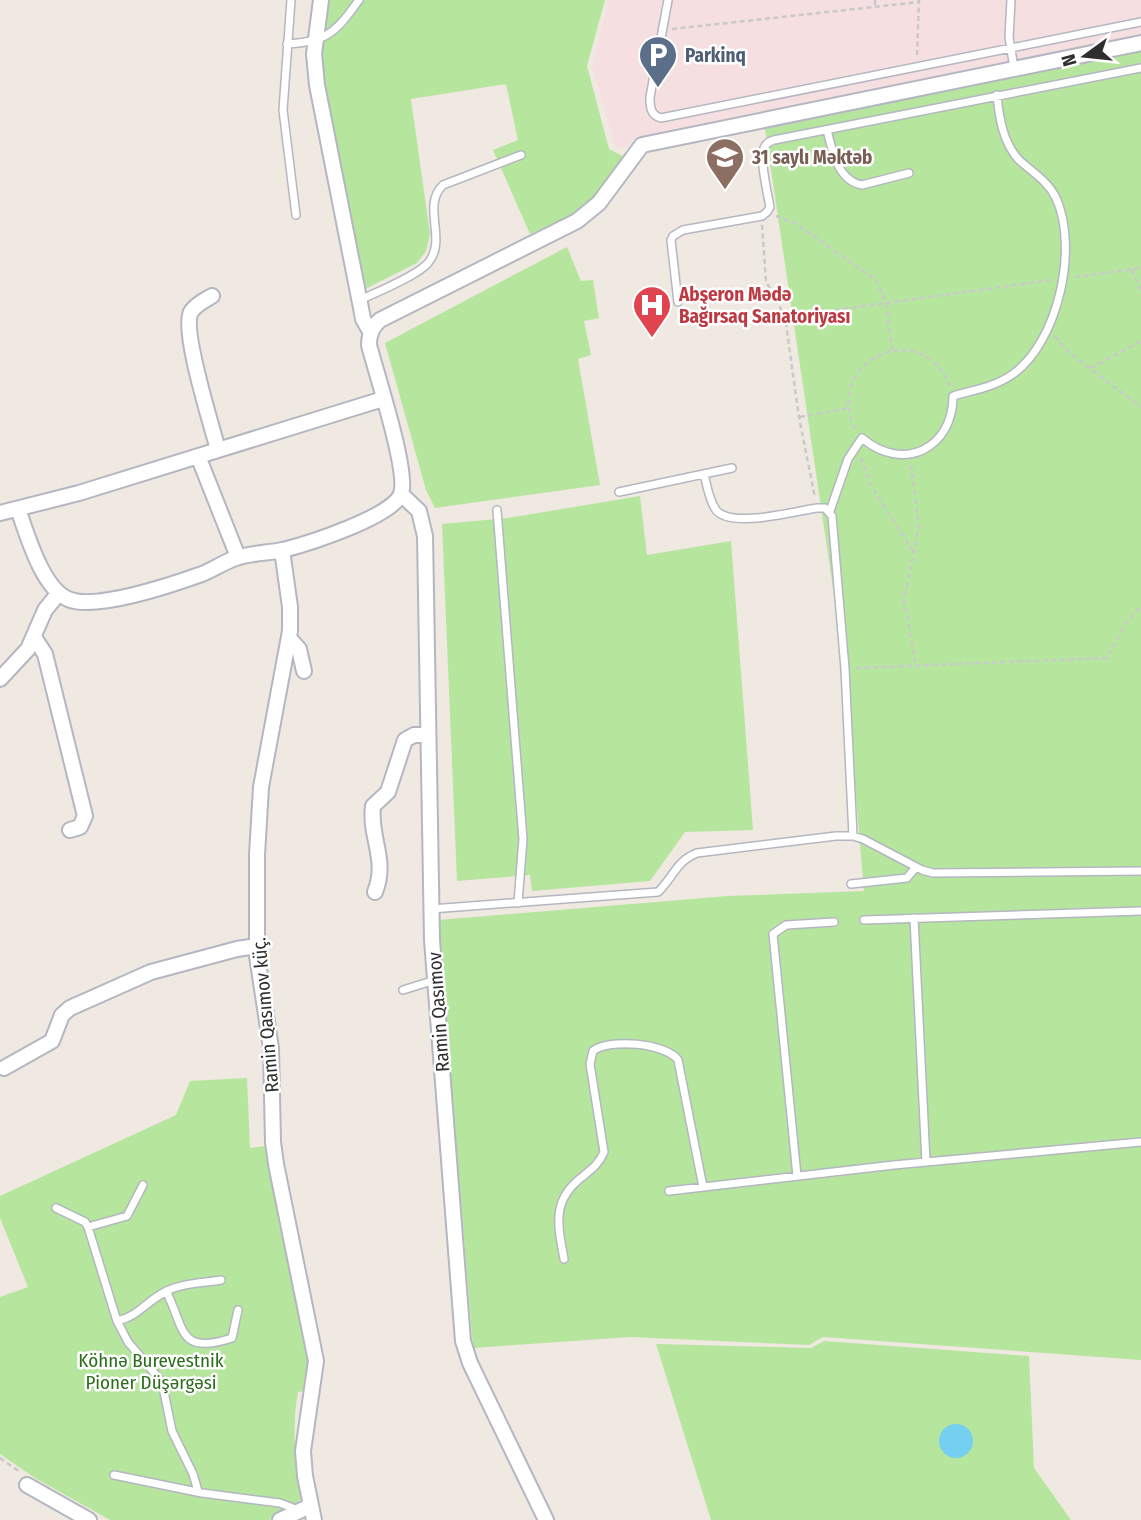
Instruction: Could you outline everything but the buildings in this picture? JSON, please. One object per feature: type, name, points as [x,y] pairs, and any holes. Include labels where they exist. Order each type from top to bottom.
[{"type":"street","points":[[321,0],[314,65],[317,85],[359,301],[363,319],[371,333]]},
{"type":"street","points":[[18,509],[42,570],[58,594],[78,603],[108,601],[193,577],[238,557],[282,550],[374,517],[391,507],[401,494],[401,462],[369,345],[374,326],[380,320],[589,213],[608,193],[642,145],[1141,43]]},
{"type":"street","points":[[212,296],[192,309],[189,327],[218,450]]},
{"type":"street","points":[[0,513],[79,493],[383,400]]},
{"type":"street","points":[[198,456],[238,557]]},
{"type":"street","name":"Ramin Qasımov","points":[[401,494],[419,511],[425,536],[431,909],[463,1341],[470,1363],[546,1520]]},
{"type":"street","name":"Ramin Qasımov küç.","points":[[282,550],[290,607],[289,638],[261,787],[257,855],[257,946],[258,970],[271,1048],[273,1142],[316,1361],[303,1451],[307,1512]]},
{"type":"street","points":[[0,679],[21,659],[45,610],[58,594]]},
{"type":"street","points":[[34,637],[45,654],[85,816],[80,827],[70,830]]},
{"type":"street","points":[[289,638],[299,649],[304,671]]},
{"type":"street","points":[[375,892],[381,865],[373,828],[373,806],[388,792],[405,740],[414,735],[428,735]]},
{"type":"street","points":[[4,1068],[52,1041],[62,1015],[70,1008],[144,975],[257,946]]},
{"type":"street","points":[[27,1485],[89,1520]]},
{"type":"street","points":[[280,1520],[307,1512]]},
{"type":"lane","points":[[291,0],[283,110],[296,215]]},
{"type":"lane","points":[[287,44],[317,41],[332,34],[359,0]]},
{"type":"lane","points":[[667,0],[650,103],[651,111],[661,118],[1141,22]]},
{"type":"lane","points":[[1012,0],[1010,48],[1014,69]]},
{"type":"lane","points":[[678,302],[671,240],[673,236],[683,230],[764,214],[770,207],[762,157],[766,144],[774,140],[1141,68]]},
{"type":"lane","points":[[853,836],[845,669],[834,523],[830,511],[848,459],[859,441],[884,453],[897,455],[910,454],[934,443],[950,422],[953,396],[995,385],[1016,373],[1036,352],[1055,311],[1065,240],[1059,205],[1048,186],[1018,159],[1009,144],[999,115],[997,95]]},
{"type":"lane","points":[[827,130],[835,159],[846,178],[855,184],[862,185],[909,173]]},
{"type":"lane","points":[[359,301],[420,270],[429,262],[435,251],[433,199],[436,191],[443,185],[521,155]]},
{"type":"lane","points":[[619,492],[732,468]]},
{"type":"lane","points":[[704,474],[715,509],[728,519],[817,508],[830,511]]},
{"type":"lane","points":[[497,510],[523,839],[518,902]]},
{"type":"lane","points":[[431,909],[658,892],[681,861],[696,853],[836,836],[853,836],[933,873],[1141,871]]},
{"type":"lane","points":[[851,884],[907,878],[916,867]]},
{"type":"lane","points":[[864,920],[1141,911]]},
{"type":"lane","points":[[914,918],[926,1162]]},
{"type":"lane","points":[[797,1176],[772,940],[774,934],[786,925],[834,922]]},
{"type":"lane","points":[[403,990],[435,980]]},
{"type":"lane","points":[[564,1259],[558,1221],[561,1199],[573,1184],[600,1163],[604,1152],[590,1064],[593,1051],[598,1047],[606,1044],[629,1044],[664,1049],[678,1060],[703,1187]]},
{"type":"lane","points":[[669,1191],[926,1162],[1141,1142]]},
{"type":"lane","points":[[88,1227],[127,1216],[143,1185]]},
{"type":"lane","points":[[56,1208],[85,1222],[88,1227],[117,1321],[128,1342],[162,1381],[172,1431],[193,1474],[198,1492]]},
{"type":"lane","points":[[117,1321],[134,1316],[175,1287],[221,1280]]},
{"type":"lane","points":[[166,1291],[184,1337],[190,1341],[201,1343],[232,1338],[238,1310]]},
{"type":"lane","points":[[114,1475],[198,1492],[280,1503],[307,1512]]},
{"type":"path","points":[[875,0],[875,8]]},
{"type":"path","points":[[662,30],[919,1],[917,65]]},
{"type":"path","points":[[817,508],[799,417],[785,317],[766,281],[764,214],[795,223],[876,280],[886,303],[892,351]]},
{"type":"path","points":[[785,317],[1141,268]]},
{"type":"path","points":[[1132,270],[1141,291]]},
{"type":"path","points":[[1048,329],[1068,352],[1141,407]]},
{"type":"path","points":[[1090,369],[1141,341]]},
{"type":"path","points":[[914,553],[870,484],[849,408],[850,389],[854,377],[872,358],[892,351],[910,351],[934,362],[943,371],[953,396]]},
{"type":"path","points":[[799,417],[849,408]]},
{"type":"path","points":[[910,454],[919,527],[904,600],[916,665]]},
{"type":"path","points":[[845,669],[1107,658],[1125,625],[1141,605]]},
{"type":"path","points":[[0,1458],[21,1472],[27,1485]]},
{"type":"shaded area","points":[[609,0],[1141,0],[1141,36],[630,141],[628,146],[616,148],[592,65]]},
{"type":"green space","points":[[327,0],[605,0],[587,66],[609,149],[624,157],[596,199],[577,213],[530,234],[493,150],[518,140],[506,84],[411,99],[430,234],[426,251],[417,263],[363,290],[320,63]]},
{"type":"green space","points":[[1141,51],[1141,1360],[823,1337],[809,1345],[630,1337],[473,1348],[438,920],[728,896],[864,891],[845,669],[765,129]]},
{"type":"green space","points":[[567,247],[581,281],[593,280],[599,318],[584,321],[591,355],[578,359],[600,485],[435,508],[426,490],[385,343]]},
{"type":"green space","points":[[640,496],[647,555],[731,541],[753,830],[685,832],[650,881],[532,891],[530,875],[457,881],[442,524],[508,518]]},
{"type":"green space","name":"Köhnə Burevestnik Pioner Düşərgəsi","points":[[247,1078],[250,1148],[266,1146],[308,1365],[306,1391],[298,1392],[295,1419],[301,1499],[269,1520],[110,1520],[35,1478],[0,1454],[0,1297],[28,1287],[0,1218],[0,1196],[176,1115],[190,1081]]},
{"type":"green space","points":[[824,1341],[1029,1356],[1034,1468],[1071,1520],[711,1520],[656,1344],[811,1348]]},
{"type":"water","points":[[956,1424],[968,1429],[973,1441],[968,1453],[956,1458],[944,1453],[939,1441],[944,1429]]},
{"type":"place","name":"Parkinq","points":[[658,89]]},
{"type":"place","name":"31 saylı Məktəb","points":[[725,191]]},
{"type":"place","name":"Abşeron Mədə Bağırsaq Sanatoriyası","points":[[652,339]]}]
